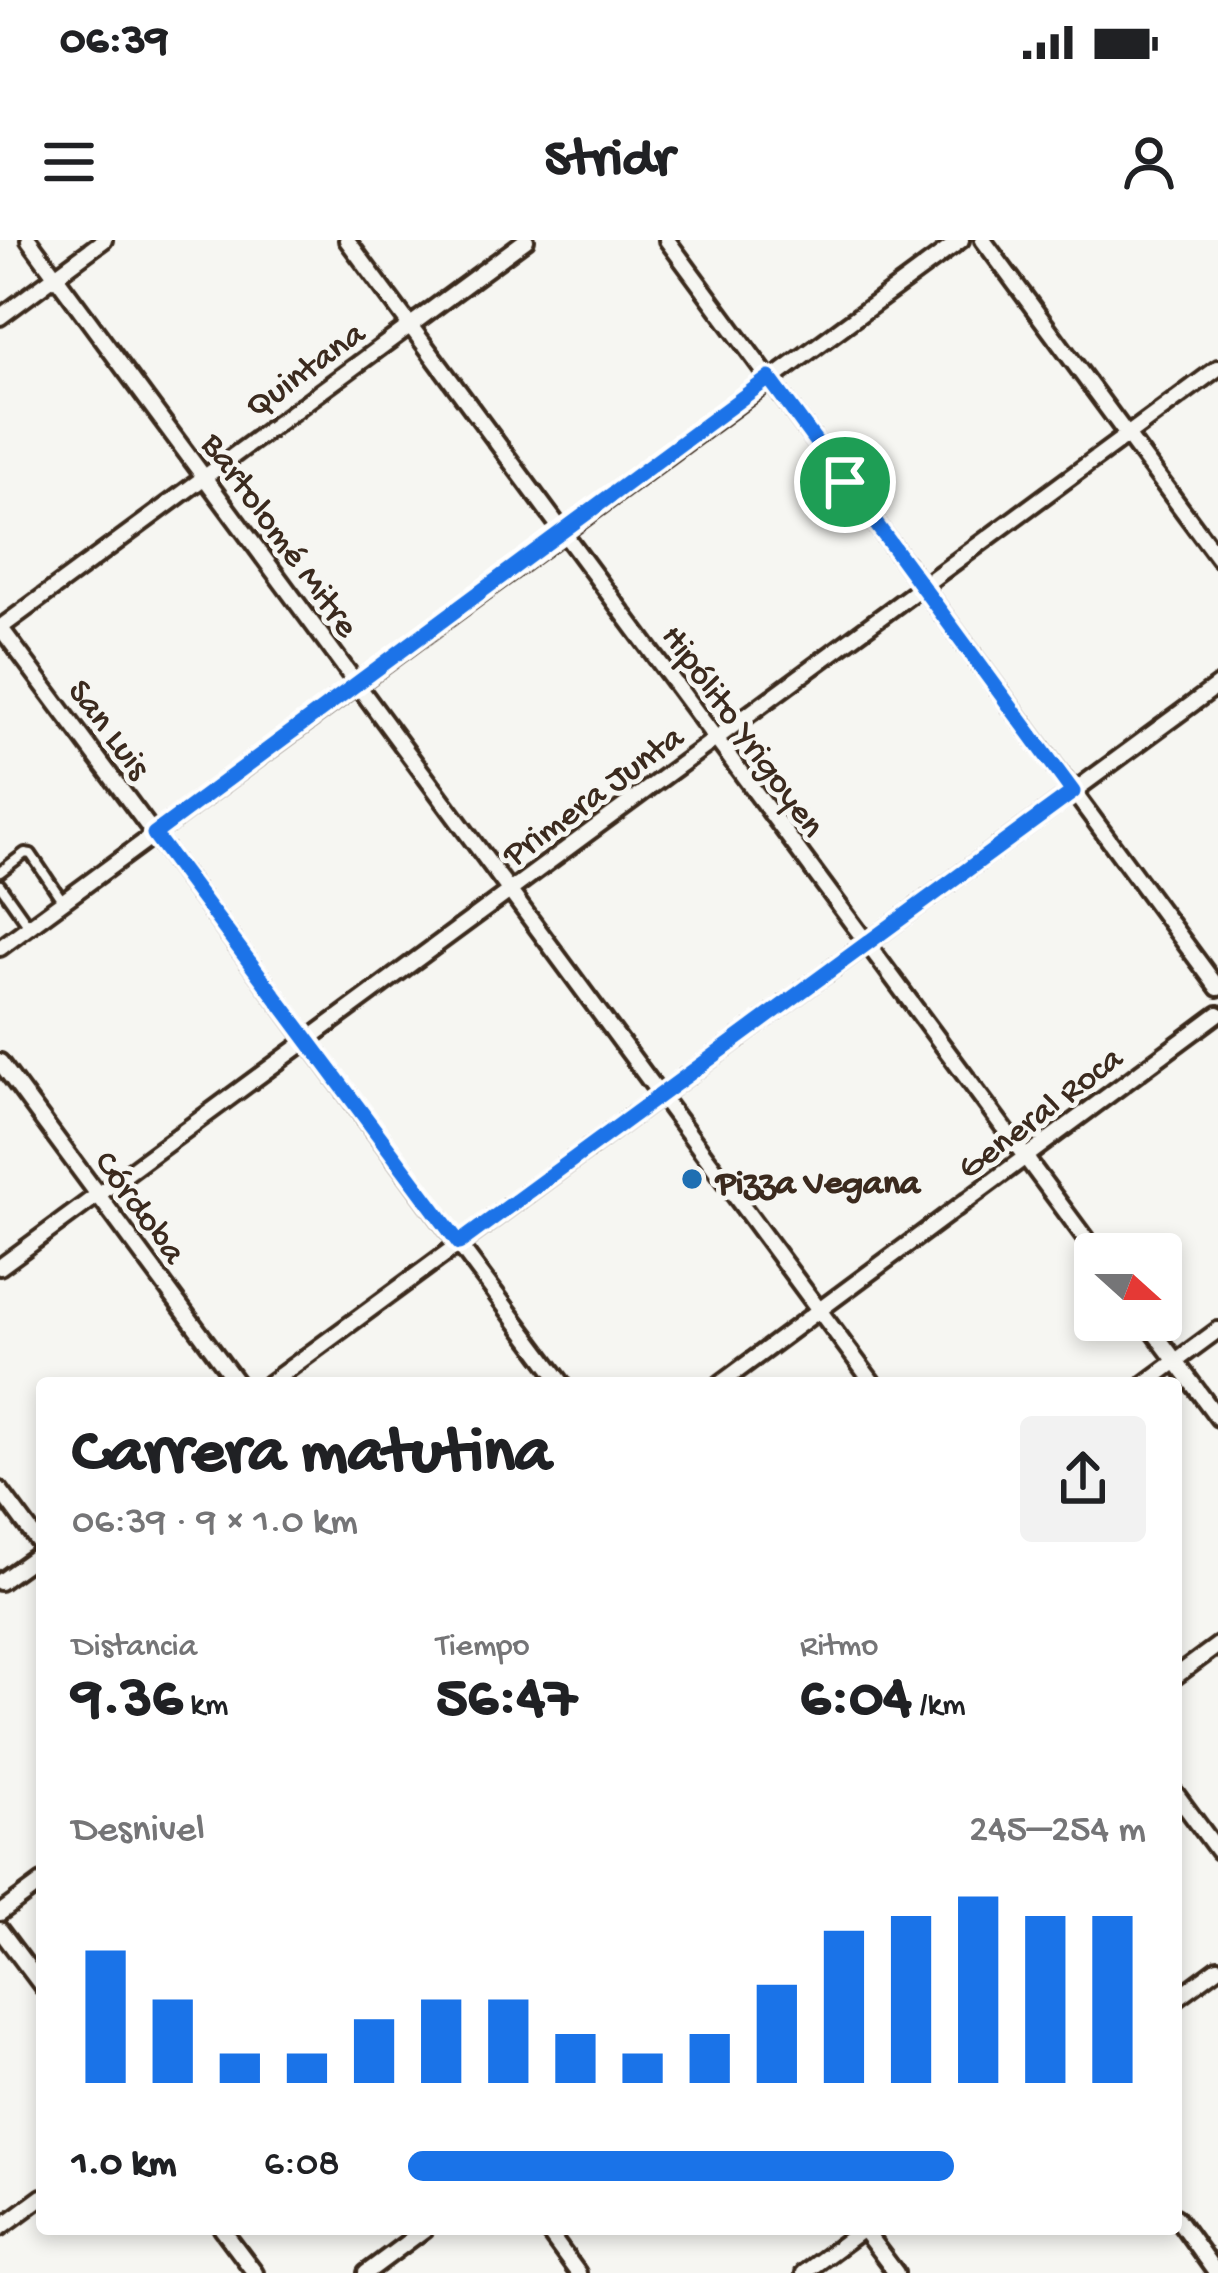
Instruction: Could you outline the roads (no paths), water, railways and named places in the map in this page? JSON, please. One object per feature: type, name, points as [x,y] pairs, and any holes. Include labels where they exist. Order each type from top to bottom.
[{"type":"street","name":"Bartolomé Mitre","points":[[29,240],[868,1377]]},
{"type":"street","points":[[0,317],[104,240]]},
{"type":"street","name":"Hipólito Yrigoyen","points":[[347,240],[1081,1233]]},
{"type":"street","name":"Quintana","points":[[0,627],[526,240]]},
{"type":"street","points":[[667,240],[1218,988]]},
{"type":"street","points":[[0,948],[961,240]]},
{"type":"street","points":[[983,240],[1218,558]]},
{"type":"street","name":"Primera Junta","points":[[0,1267],[1218,368]]},
{"type":"street","name":"San Luis","points":[[0,627],[558,1377]]},
{"type":"street","points":[[278,1377],[1218,685]]},
{"type":"street","name":"General Roca","points":[[729,1377],[1218,1014]]},
{"type":"street","name":"Córdoba","points":[[0,1062],[233,1377]]},
{"type":"street","points":[[1154,1377],[1218,1330]]},
{"type":"street","points":[[1160,1341],[1218,1418]]},
{"type":"street","points":[[0,1490],[36,1541]]},
{"type":"street","points":[[0,1582],[36,1554]]},
{"type":"street","points":[[1182,1672],[1218,1645]]},
{"type":"street","points":[[1182,1802],[1218,1851]]},
{"type":"street","points":[[0,1913],[36,1886]]},
{"type":"street","points":[[0,1930],[36,1978]]},
{"type":"street","points":[[1182,1995],[1218,1968]]},
{"type":"street","points":[[0,2228],[36,2201]]},
{"type":"street","points":[[1182,2225],[1216,2273]]},
{"type":"street","points":[[226,2235],[255,2273]]},
{"type":"street","points":[[366,2273],[417,2235]]},
{"type":"street","points":[[550,2235],[578,2273]]},
{"type":"street","points":[[804,2273],[855,2235]]},
{"type":"street","points":[[868,2235],[896,2273]]},
{"type":"lane","points":[[0,872],[25,853],[31,854],[63,901]]},
{"type":"lane","points":[[0,885],[29,926]]},
{"type":"place","name":"Pizza Vegana","points":[[692,1179]]}]
